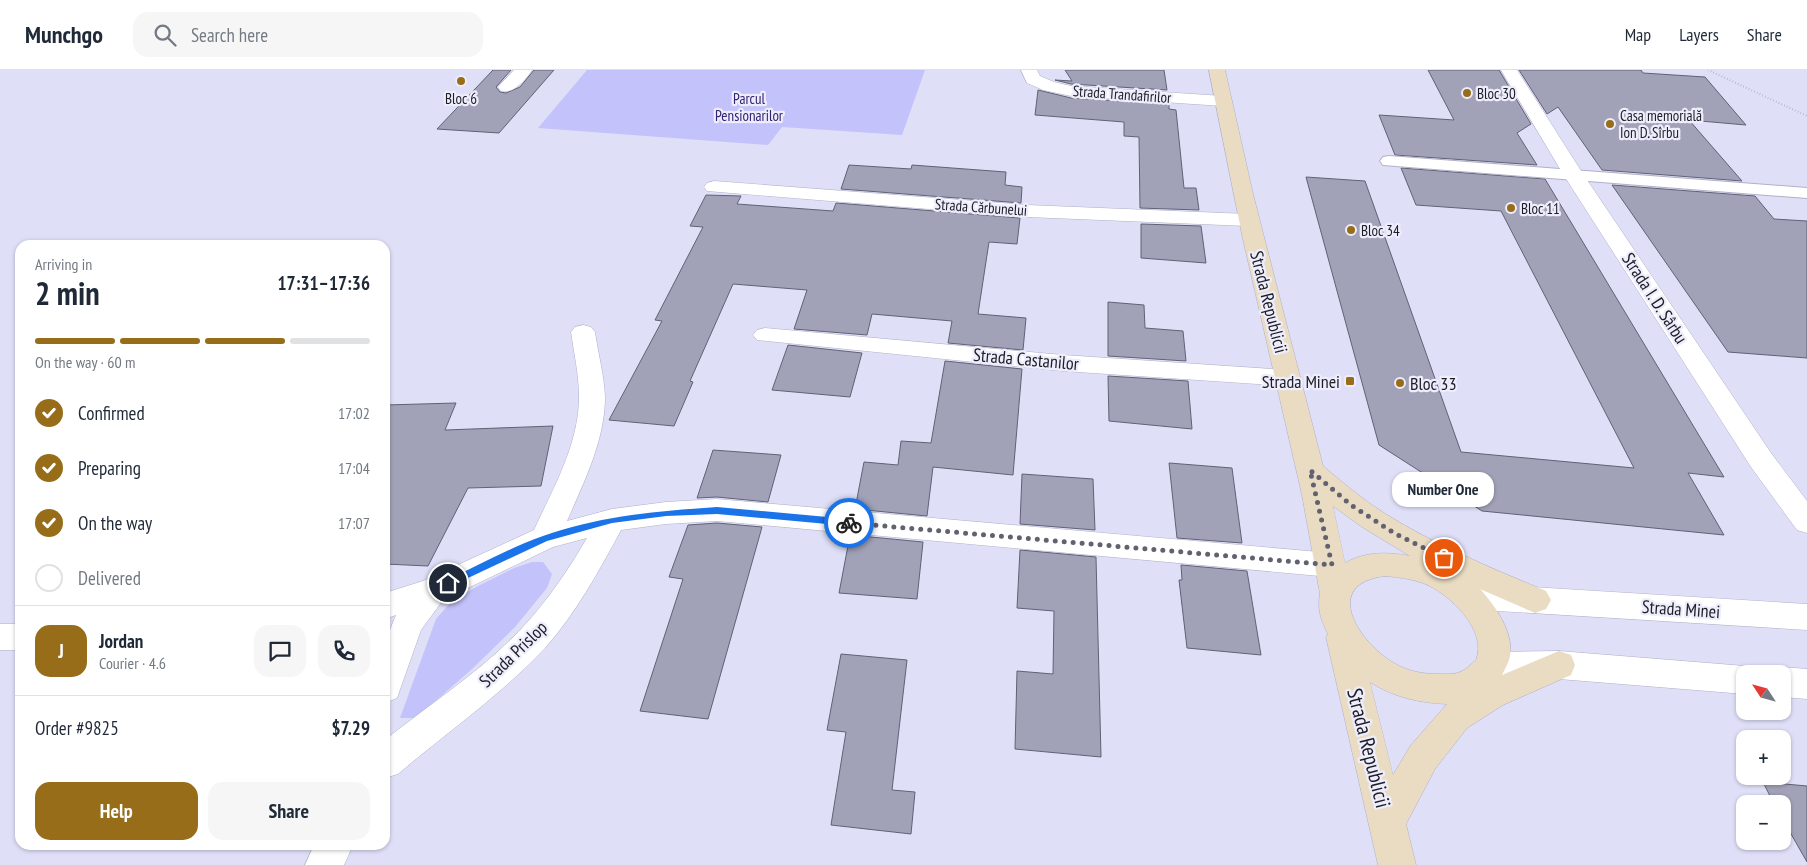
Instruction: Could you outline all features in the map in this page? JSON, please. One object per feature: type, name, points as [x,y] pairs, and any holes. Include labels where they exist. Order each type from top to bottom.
[{"type":"main road","name":"Strada Republicii","points":[[1217,70],[1248,220],[1310,470],[1333,578]]},
{"type":"main road","points":[[1310,470],[1351,505],[1394,533],[1474,573],[1535,600]]},
{"type":"main road","points":[[1385,564],[1410,567],[1434,575],[1466,596],[1477,606],[1490,627],[1494,647],[1491,666],[1477,680],[1457,689],[1431,689],[1402,683],[1376,669],[1355,651],[1340,631],[1334,610],[1333,578],[1347,577],[1363,568],[1385,564]]},
{"type":"main road","name":"Strada Republicii","points":[[1340,631],[1397,865]]},
{"type":"main road","points":[[1387,821],[1423,757],[1455,716],[1491,695],[1559,665]]},
{"type":"street","points":[[507,87],[524,70]]},
{"type":"street","name":"Strada Trandafirilor","points":[[1029,70],[1033,79],[1049,86],[1071,91],[1223,101]]},
{"type":"street","name":"Strada I. D. Sârbu","points":[[1510,70],[1573,174],[1761,460],[1807,522]]},
{"type":"street","name":"Strada Cărbunelui","points":[[714,187],[1027,211],[1248,220]]},
{"type":"street","points":[[545,538],[581,453],[588,424],[592,398],[583,332]]},
{"type":"street","name":"Strada Castanilor","points":[[765,335],[1063,363],[1288,378]]},
{"type":"street","points":[[390,604],[432,591],[545,538],[612,520],[666,513],[717,510],[1333,578]]},
{"type":"street","name":"Strada Prislop","points":[[390,758],[484,684],[522,650],[554,613],[589,562],[612,520]]},
{"type":"street","points":[[390,674],[408,625],[432,591]]},
{"type":"street","name":"Strada Minei","points":[[1466,596],[1807,617]]},
{"type":"street","points":[[0,637],[15,637]]},
{"type":"street","points":[[1491,666],[1559,665],[1736,679]]},
{"type":"street","points":[[1791,683],[1807,684]]},
{"type":"street","points":[[324,865],[332,850]]},
{"type":"lane","points":[[1389,161],[1807,193]]},
{"type":"path","points":[[1708,70],[1807,116]]},
{"type":"green space","name":"Parcul Pensionarilor","points":[[587,70],[925,70],[902,135],[782,127],[768,145],[538,128]]},
{"type":"green space","points":[[532,562],[543,562],[552,574],[547,588],[515,627],[471,670],[416,718],[400,718],[436,619],[451,602],[476,587],[514,568]]},
{"type":"building","points":[[493,70],[511,70],[496,87],[500,92],[506,93],[520,87],[534,70],[554,70],[499,133],[437,129]]},
{"type":"building","points":[[1065,70],[1164,70],[1167,90],[1071,84],[1055,80],[1072,81]]},
{"type":"building","name":"Bloc 30","points":[[1428,70],[1499,70],[1531,124],[1517,133],[1537,165],[1395,155],[1379,115],[1454,120]]},
{"type":"building","points":[[1519,70],[1641,70],[1643,73],[1705,77],[1746,125],[1689,120],[1742,181],[1602,170],[1558,107],[1547,114]]},
{"type":"building","points":[[1038,90],[1071,98],[1169,104],[1169,109],[1176,110],[1184,188],[1196,188],[1199,210],[1140,208],[1139,137],[1124,136],[1124,122],[1035,115]]},
{"type":"building","points":[[849,165],[911,169],[912,165],[1006,172],[1005,185],[1022,187],[1021,203],[841,189]]},
{"type":"building","points":[[1401,168],[1545,179],[1724,477],[1688,473],[1724,535],[1482,511],[1379,445],[1306,177],[1365,181],[1461,452],[1634,468],[1501,211],[1416,205]]},
{"type":"building","points":[[1612,185],[1755,196],[1774,219],[1807,221],[1807,358],[1728,352]]},
{"type":"building","points":[[706,195],[741,196],[737,204],[833,211],[836,203],[1020,218],[1017,244],[989,242],[978,314],[1026,318],[1023,350],[948,343],[952,321],[872,314],[867,335],[794,329],[807,290],[733,284],[690,381],[693,382],[674,426],[609,420],[662,321],[655,320],[703,227],[690,226]]},
{"type":"building","points":[[1141,224],[1201,226],[1206,263],[1141,258]]},
{"type":"building","points":[[1108,302],[1144,305],[1145,328],[1183,331],[1186,361],[1108,356]]},
{"type":"building","points":[[788,345],[862,353],[850,397],[772,390]]},
{"type":"building","points":[[945,361],[1022,369],[1013,475],[933,467],[927,516],[855,509],[864,462],[898,465],[901,441],[931,443]]},
{"type":"building","points":[[1108,376],[1188,381],[1192,429],[1109,421]]},
{"type":"building","points":[[456,403],[445,430],[553,426],[541,486],[468,488],[428,566],[390,564],[390,405]]},
{"type":"building","points":[[713,450],[781,455],[768,502],[717,497],[697,498]]},
{"type":"building","points":[[1169,463],[1232,468],[1242,543],[1177,538]]},
{"type":"building","points":[[1022,474],[1093,479],[1095,530],[1020,524]]},
{"type":"building","points":[[717,523],[762,527],[708,719],[640,711],[683,579],[669,577],[688,525]]},
{"type":"building","points":[[850,535],[923,542],[917,599],[839,593]]},
{"type":"building","points":[[1020,550],[1096,557],[1101,757],[1015,749],[1017,671],[1053,674],[1054,611],[1017,608]]},
{"type":"building","points":[[1181,565],[1247,571],[1261,655],[1187,648],[1179,580],[1182,580]]},
{"type":"building","points":[[841,654],[907,660],[892,790],[915,792],[911,834],[831,825],[846,732],[827,730]]},
{"type":"building","points":[[1764,785],[1807,786],[1807,862],[1791,834],[1791,795],[1770,795]]},
{"type":"way so far","points":[[849,523],[1332,565],[1310,470],[1351,505],[1394,533],[1444,558]]},
{"type":"place","name":"Bloc 6","points":[[461,81]]},
{"type":"place","name":"Bloc 30","points":[[1467,93]]},
{"type":"place","name":"Casa memorială Ion D. Sîrbu","points":[[1610,124]]},
{"type":"place","name":"Bloc 11","points":[[1511,208]]},
{"type":"place","name":"Bloc 34","points":[[1351,230]]},
{"type":"place","name":"Strada Minei","points":[[1350,381]]},
{"type":"place","name":"Bloc 33","points":[[1400,383]]},
{"type":"place","name":"Number One","points":[[1444,558]]},
{"type":"route","points":[[448,583],[545,538],[612,520],[666,513],[717,510],[849,523]]}]
